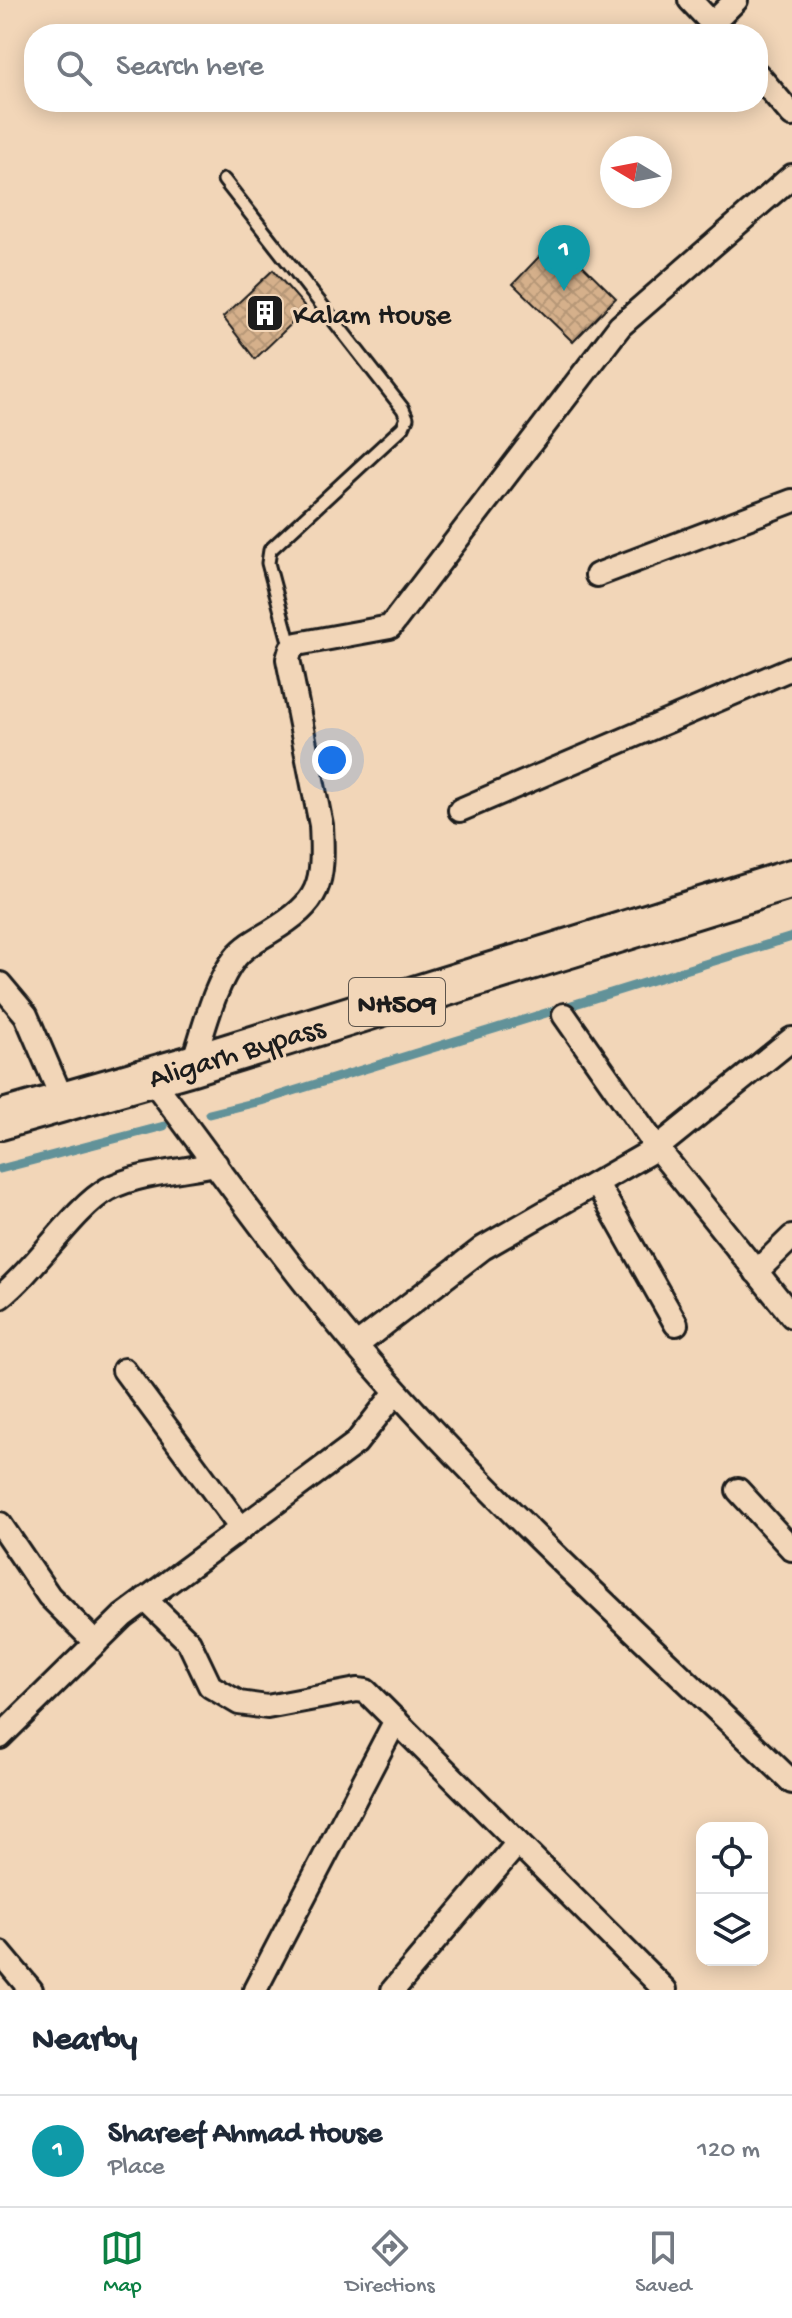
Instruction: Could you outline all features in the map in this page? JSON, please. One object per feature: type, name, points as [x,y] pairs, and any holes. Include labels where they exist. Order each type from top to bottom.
[{"type":"highway","name":"Aligarh Bypass","points":[[0,1120],[192,1065],[792,879]]},
{"type":"street","points":[[690,0],[714,24]]},
{"type":"street","points":[[721,24],[736,0]]},
{"type":"street","points":[[768,87],[792,115]]},
{"type":"street","points":[[192,1065],[227,970],[248,945],[304,911],[313,897],[318,880],[323,853],[321,825],[288,659],[291,649],[297,644],[390,627],[620,326],[792,176]]},
{"type":"street","points":[[597,575],[792,501]]},
{"type":"street","points":[[460,810],[792,668]]},
{"type":"street","points":[[0,984],[26,1015],[63,1101]]},
{"type":"street","points":[[564,1015],[657,1148],[792,1316]]},
{"type":"street","points":[[357,1345],[483,1248],[657,1148],[792,1039]]},
{"type":"street","points":[[150,1077],[396,1392],[522,1521],[792,1782]]},
{"type":"street","points":[[0,1297],[28,1274],[89,1206],[110,1188],[216,1164]]},
{"type":"street","points":[[597,1184],[676,1324]]},
{"type":"street","points":[[756,1272],[792,1237]]},
{"type":"street","points":[[124,1370],[240,1527]]},
{"type":"street","points":[[0,1737],[145,1599],[356,1443],[396,1392]]},
{"type":"street","points":[[738,1490],[792,1549]]},
{"type":"street","points":[[0,1524],[49,1596],[96,1643]]},
{"type":"street","points":[[145,1599],[189,1642],[210,1686],[239,1703],[267,1707],[357,1690],[366,1691],[665,1990]]},
{"type":"street","points":[[255,1990],[396,1720]]},
{"type":"street","points":[[393,1990],[517,1844]]},
{"type":"street","points":[[0,1953],[31,1990]]},
{"type":"lane","points":[[224,180],[407,418],[403,427],[270,550],[268,563],[291,649]]},
{"type":"building","points":[[556,239],[616,298],[573,342],[513,284]]},
{"type":"building","name":"Kalam House","points":[[273,270],[307,309],[255,359],[223,317]]},
{"type":"waterway","points":[[209,1114],[261,1101],[792,937]]},
{"type":"waterway","points":[[0,1169],[164,1126]]},
{"type":"place","name":"Shareef Ahmad House","points":[[564,291]]},
{"type":"place","name":"Kalam House","points":[[265,313]]}]
